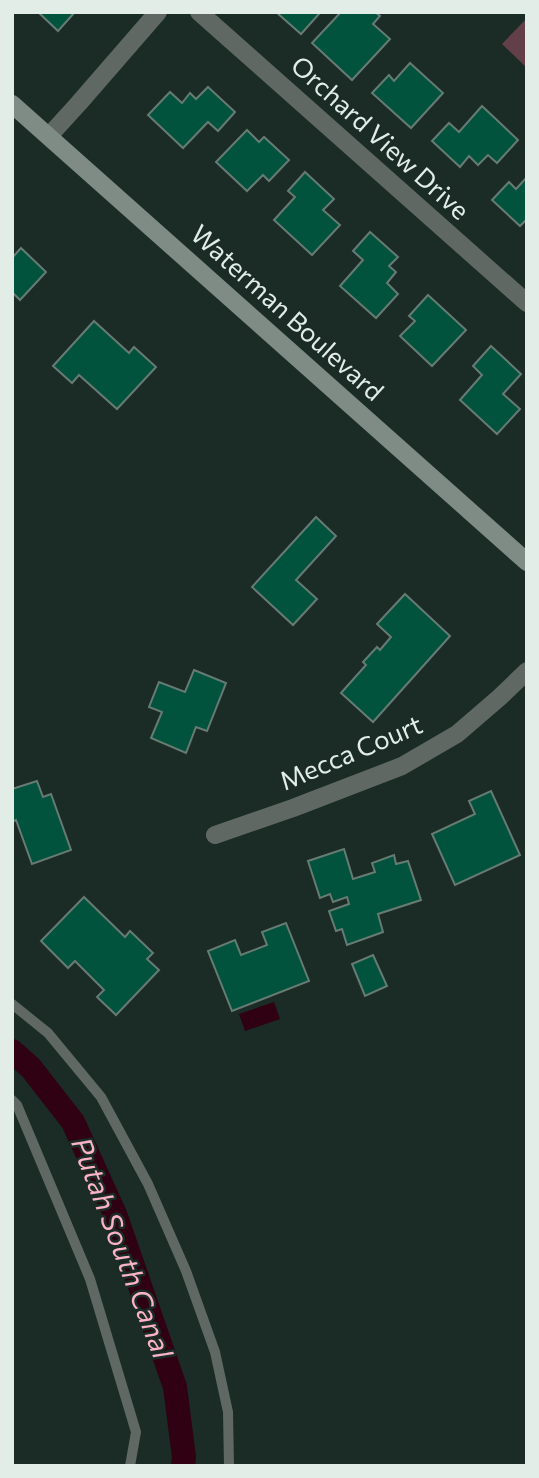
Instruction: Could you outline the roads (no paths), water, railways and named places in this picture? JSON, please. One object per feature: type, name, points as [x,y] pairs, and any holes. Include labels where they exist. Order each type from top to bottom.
[{"type":"main road","name":"Waterman Boulevard","points":[[12,104],[527,562]]},
{"type":"street","points":[[48,136],[158,12]]},
{"type":"street","name":"Orchard View Drive","points":[[199,12],[527,303]]},
{"type":"street","name":"Mecca Court","points":[[215,835],[402,766],[457,734],[527,670]]},
{"type":"lane","points":[[12,1004],[48,1033],[101,1097],[148,1185],[187,1271],[215,1352],[228,1412],[229,1466]]},
{"type":"lane","points":[[12,1100],[17,1105],[90,1279],[135,1432],[130,1466]]},
{"type":"waterway","name":"Putah South Canal","points":[[12,1051],[31,1068],[73,1122],[115,1214],[175,1387],[183,1466]]}]
